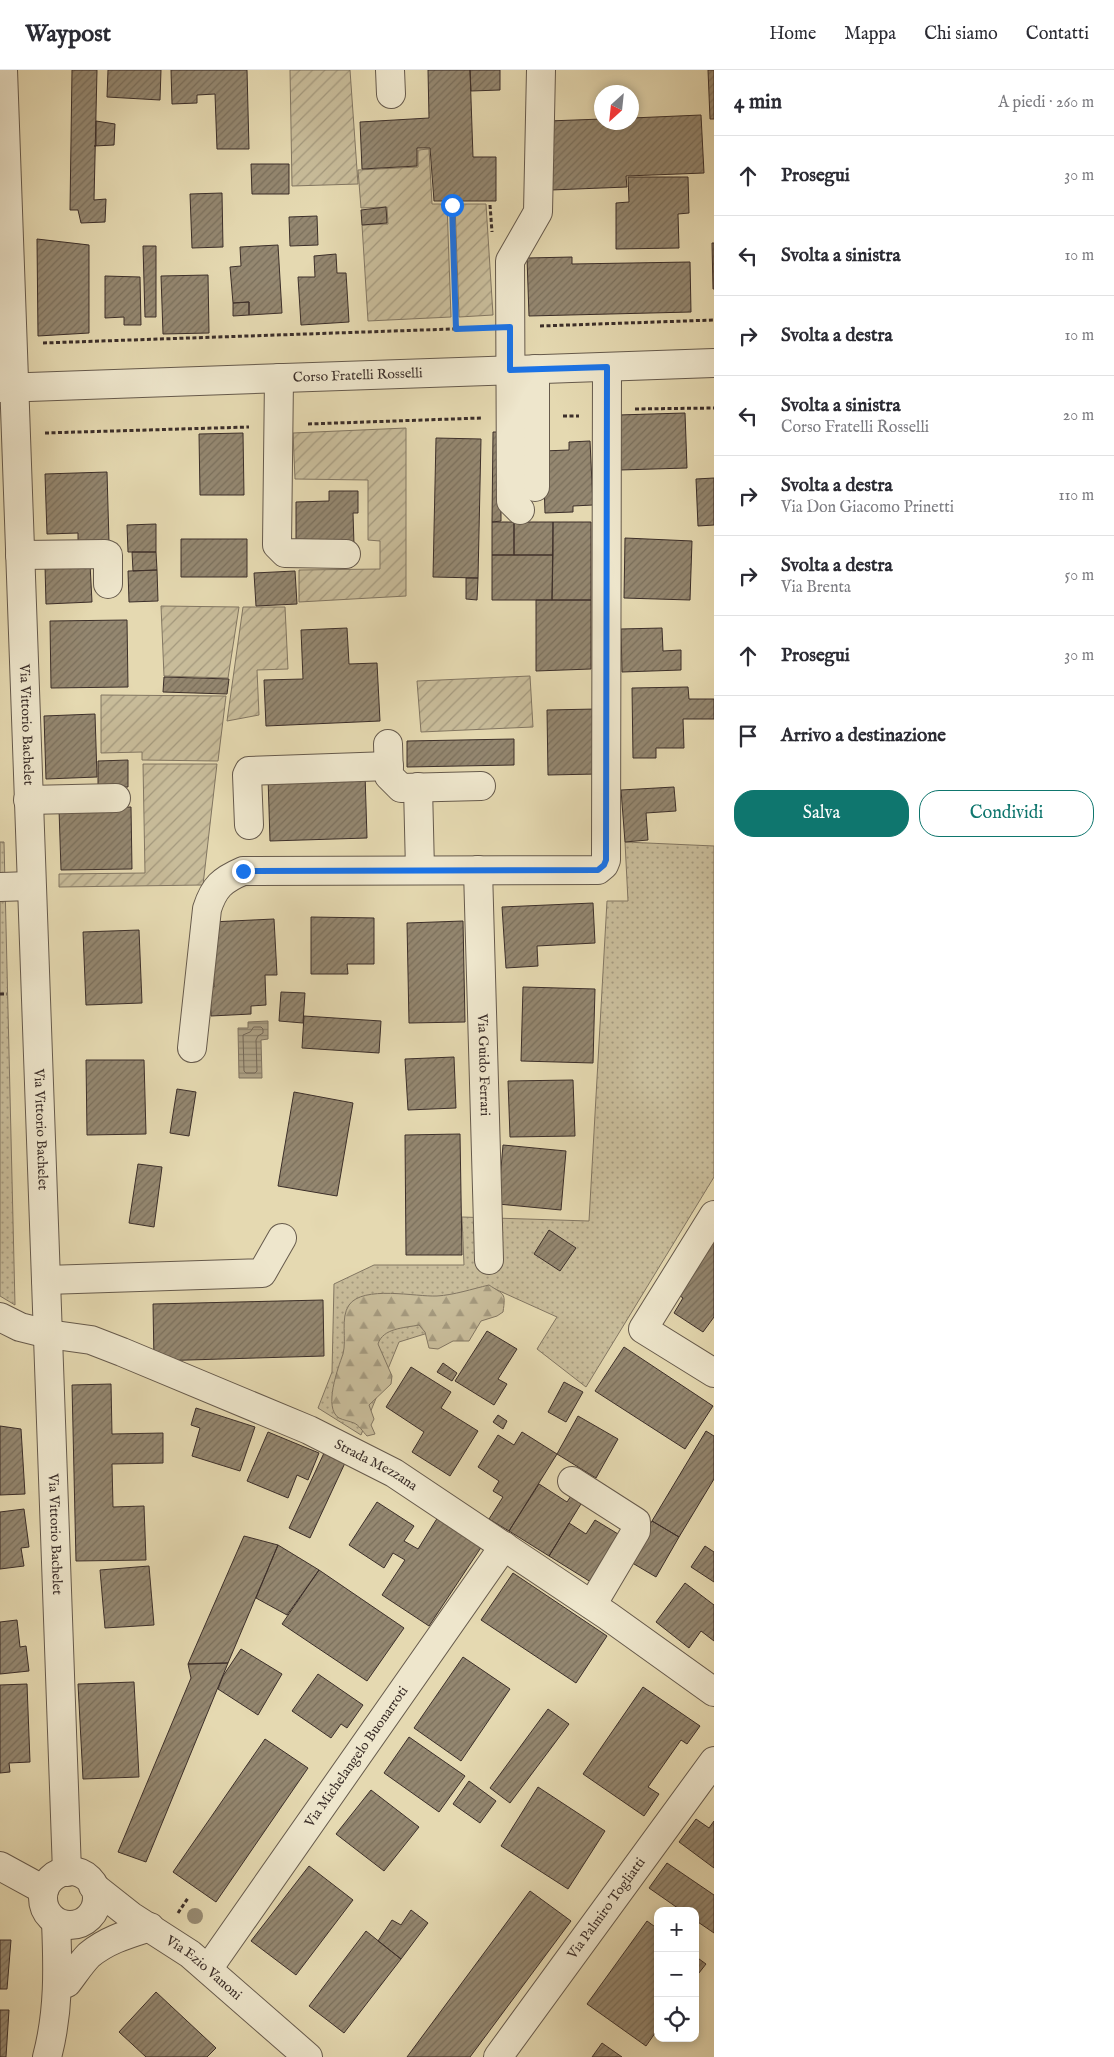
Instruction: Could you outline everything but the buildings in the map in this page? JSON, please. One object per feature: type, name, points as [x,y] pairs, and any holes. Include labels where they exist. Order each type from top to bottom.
[{"type":"street","name":"Via Vittorio Bachelet","points":[[3,70],[12,344],[7,388],[15,434],[20,555],[11,628],[28,800],[32,886],[67,1872]]},
{"type":"street","points":[[520,510],[512,501],[523,417],[523,370],[510,327],[510,261],[538,212],[541,70]]},
{"type":"street","name":"Corso Fratelli Rosselli","points":[[7,388],[714,363]]},
{"type":"street","points":[[683,364],[714,383]]},
{"type":"street","points":[[192,1048],[207,909],[212,893],[226,878],[243,871],[598,870],[604,865],[606,860],[607,367]]},
{"type":"street","points":[[279,378],[277,545],[285,553],[346,554]]},
{"type":"street","points":[[523,417],[535,487]]},
{"type":"street","points":[[20,555],[105,554],[108,555],[108,584]]},
{"type":"street","points":[[249,826],[247,775],[249,771],[389,755],[389,776],[401,788],[480,786]]},
{"type":"street","points":[[410,870],[418,787]]},
{"type":"street","points":[[28,800],[116,798]]},
{"type":"street","name":"Via Guido Ferrari","points":[[478,870],[489,1260]]},
{"type":"street","points":[[0,887],[32,886]]},
{"type":"street","points":[[714,1215],[642,1329],[714,1373]]},
{"type":"street","points":[[46,1280],[262,1273],[282,1238]]},
{"type":"street","name":"Strada Mezzana","points":[[0,1317],[20,1327],[48,1334],[91,1340],[309,1430],[394,1473],[713,1687]]},
{"type":"street","points":[[572,1481],[636,1522],[636,1530],[592,1605]]},
{"type":"street","name":"Via Michelangelo Buonarroti","points":[[208,1969],[504,1546]]},
{"type":"street","name":"Via Palmiro Togliatti","points":[[498,2057],[714,1761]]},
{"type":"street","points":[[0,1866],[44,1890]]},
{"type":"street","points":[[78,1872],[87,1877],[94,1886],[97,1895],[96,1906],[92,1914],[85,1921],[76,1925],[66,1925],[56,1922],[47,1914],[43,1903],[44,1890],[48,1882],[56,1874],[78,1872]]},
{"type":"street","name":"Via Ezio Vanoni","points":[[94,1886],[131,1916],[150,1927],[208,1969],[308,2057]]},
{"type":"street","points":[[56,2011],[67,1983],[85,1921]]},
{"type":"street","points":[[47,2057],[56,2011],[56,1922]]},
{"type":"street","points":[[67,1983],[88,1956],[117,1938],[150,1927]]},
{"type":"path","points":[[452,205],[456,329]]},
{"type":"path","points":[[12,344],[714,320]]},
{"type":"path","points":[[15,434],[585,416],[623,409],[714,408]]},
{"type":"green space","points":[[290,70],[350,70],[358,184],[292,186]]},
{"type":"green space","points":[[429,149],[432,204],[447,204],[451,317],[368,321],[362,225],[388,224],[387,207],[361,208],[358,170],[418,167],[418,150]]},
{"type":"green space","points":[[455,204],[486,204],[493,315],[459,317]]},
{"type":"green space","points":[[406,428],[406,596],[299,602],[299,570],[380,569],[380,541],[368,540],[368,480],[295,479],[293,433]]},
{"type":"green space","points":[[161,606],[239,607],[228,678],[164,676]]},
{"type":"green space","points":[[243,607],[285,607],[288,669],[257,670],[259,715],[227,721]]},
{"type":"green space","points":[[530,676],[533,727],[421,732],[417,681]]},
{"type":"green space","points":[[101,695],[226,696],[218,761],[142,760],[142,752],[101,753]]},
{"type":"green space","points":[[143,764],[217,764],[203,885],[59,887],[59,874],[145,873]]},
{"type":"green space","points":[[0,842],[4,842],[15,1305],[0,1296]]},
{"type":"green space","points":[[625,842],[714,846],[714,1177],[586,1387],[537,1349],[557,1317],[495,1289],[460,1323],[399,1342],[361,1435],[318,1408],[332,1372],[334,1284],[374,1265],[464,1265],[462,1217],[589,1221],[607,901],[628,901]]},
{"type":"green space","points":[[489,1285],[503,1295],[503,1312],[481,1321],[469,1341],[453,1341],[438,1349],[429,1348],[425,1332],[419,1325],[395,1330],[384,1335],[378,1344],[392,1376],[391,1384],[369,1405],[374,1419],[371,1425],[375,1434],[367,1436],[356,1424],[339,1418],[334,1413],[332,1406],[333,1388],[344,1348],[346,1310],[356,1299],[366,1295],[390,1293],[437,1296]]},
{"type":"water","points":[[268,1021],[268,1039],[261,1040],[262,1078],[239,1078],[238,1028],[248,1028],[248,1022]]},
{"type":"route","points":[[243,871],[598,870],[604,865],[606,860],[607,367],[510,370],[510,327],[456,329],[452,205]]}]
